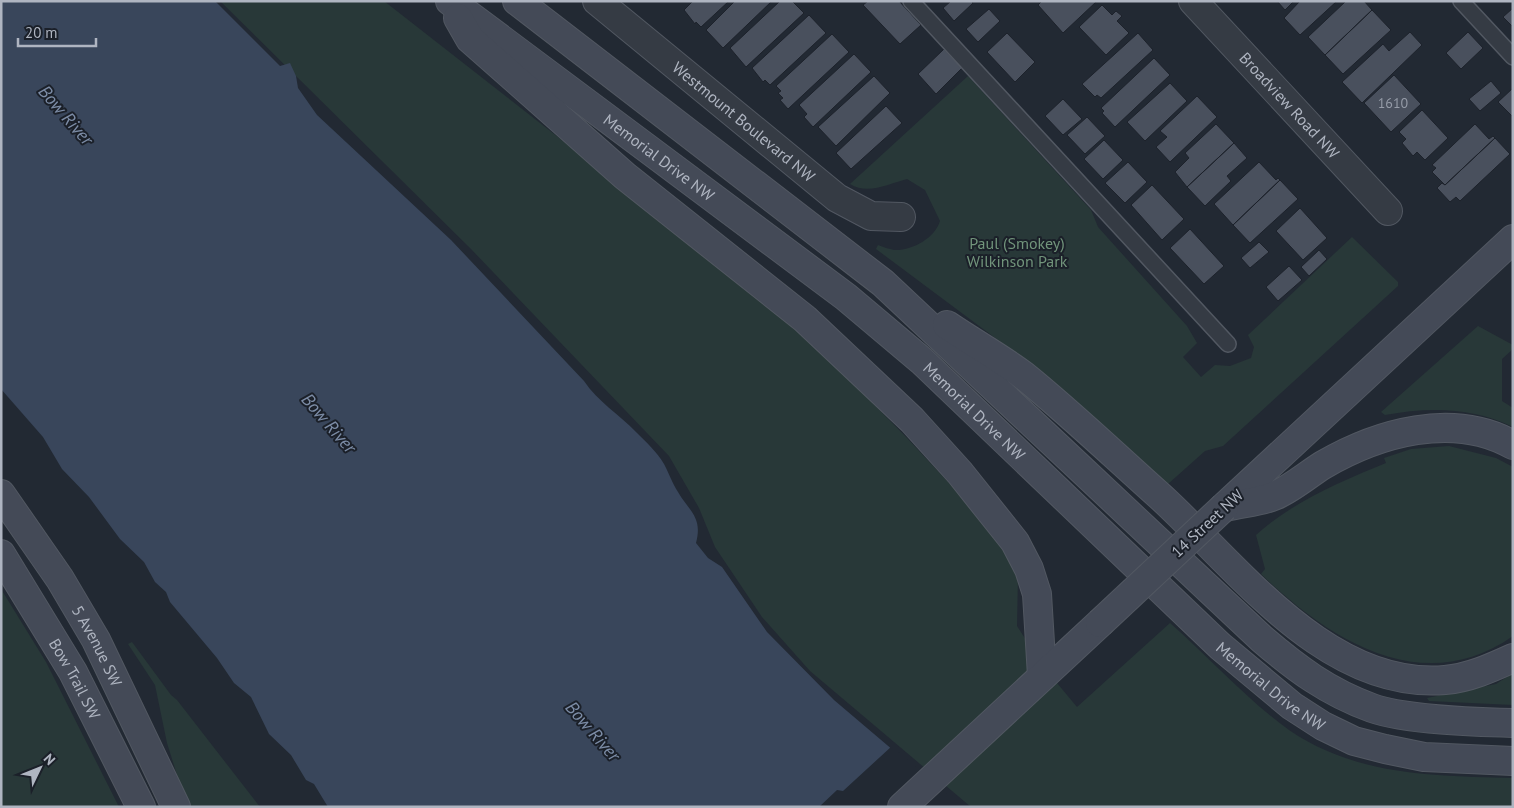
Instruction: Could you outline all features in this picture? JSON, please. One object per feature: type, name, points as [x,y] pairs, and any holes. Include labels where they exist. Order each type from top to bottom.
[{"type":"main road","points":[[449,1],[470,39],[625,176],[805,319],[912,420],[960,473],[1015,542],[1029,569],[1037,594],[1042,676]]},
{"type":"main road","name":"Memorial Drive NW","points":[[449,1],[838,291],[922,361],[1220,646],[1292,706],[1323,726],[1354,741],[1385,749],[1424,757],[1513,761]]},
{"type":"main road","name":"Memorial Drive NW","points":[[517,1],[883,282],[1241,619],[1300,672],[1374,709],[1410,716],[1513,723]]},
{"type":"main road","name":"14 Street NW","points":[[902,807],[1513,239]]},
{"type":"main road","points":[[883,282],[1022,375],[1163,499],[1230,566],[1308,635],[1323,644],[1352,661],[1374,670],[1424,681],[1446,680],[1470,675],[1488,670],[1513,658]]},
{"type":"main road","points":[[1224,507],[1275,496],[1325,464],[1356,449],[1385,437],[1419,429],[1484,432],[1513,444]]},
{"type":"main road","name":"5 Avenue SW","points":[[1,494],[60,580],[96,640],[176,807]]},
{"type":"main road","name":"Bow Trail SW","points":[[1,554],[73,672],[141,807]]},
{"type":"street","name":"Westmount Boulevard NW","points":[[597,1],[837,198],[871,216],[901,217]]},
{"type":"street","name":"Broadview Road NW","points":[[1192,1],[1388,211]]},
{"type":"lane","points":[[911,1],[1228,344]]},
{"type":"lane","points":[[1461,1],[1513,57]]},
{"type":"green space","points":[[220,1],[384,1],[572,148],[779,314],[835,365],[907,438],[963,498],[1001,547],[1018,576],[1017,626],[1042,665],[1077,707],[1170,623],[1273,718],[1315,745],[1341,757],[1397,770],[1455,776],[1513,778],[1513,807],[971,807],[810,671],[762,617],[715,547],[699,508],[669,456],[471,249]]},
{"type":"green space","name":"Paul (Smokey) Wilkinson Park","points":[[968,76],[1091,210],[1098,227],[1187,326],[1197,343],[1183,357],[1201,377],[1215,365],[1230,366],[1251,358],[1254,347],[1248,335],[1352,237],[1398,282],[1398,286],[1223,446],[1205,451],[1168,484],[1054,382],[876,249],[878,245],[894,250],[915,246],[933,233],[940,221],[925,190],[907,179],[871,189],[864,189],[850,184]]},
{"type":"green space","points":[[1478,326],[1513,345],[1513,349],[1502,359],[1502,401],[1513,408],[1513,427],[1498,420],[1466,412],[1434,410],[1385,415],[1381,412]]},
{"type":"green space","points":[[1449,446],[1496,458],[1513,467],[1513,636],[1479,654],[1445,662],[1411,662],[1378,653],[1347,639],[1316,620],[1261,574],[1265,569],[1256,535],[1285,512],[1318,493],[1386,463],[1384,458],[1411,449]]},
{"type":"green space","points":[[1,589],[46,662],[119,807],[1,807]]},
{"type":"green space","points":[[132,642],[171,695],[177,700],[260,807],[187,807],[167,743],[155,685],[128,644]]},
{"type":"green space","points":[[1513,673],[1513,705],[1429,701],[1427,698],[1496,684]]},
{"type":"water","name":"Bow River","points":[[1,1],[215,1],[280,66],[290,63],[296,76],[298,88],[317,115],[451,240],[602,402],[655,451],[682,499],[694,515],[698,527],[696,543],[708,558],[722,567],[767,632],[834,700],[960,807],[328,807],[314,784],[306,780],[291,755],[269,734],[251,697],[234,683],[217,658],[170,602],[166,592],[155,582],[144,562],[120,539],[89,497],[62,469],[43,437],[1,389]]},
{"type":"pier","points":[[892,746],[962,807],[819,807],[837,790],[843,791]]},
{"type":"building","points":[[693,1],[729,1],[701,27],[696,22],[695,24],[684,10]]},
{"type":"building","points":[[735,1],[772,1],[723,48],[706,30]]},
{"type":"building","points":[[780,1],[792,1],[804,13],[746,67],[730,48]]},
{"type":"building","points":[[868,1],[899,1],[921,25],[900,44],[863,5]]},
{"type":"building","points":[[951,1],[971,1],[973,3],[954,21],[943,8]]},
{"type":"building","points":[[1042,1],[1097,1],[1063,33],[1038,5]]},
{"type":"building","points":[[1277,1],[1294,1],[1285,10]]},
{"type":"building","points":[[1300,1],[1337,1],[1300,35],[1284,18]]},
{"type":"building","points":[[1346,1],[1364,1],[1372,10],[1325,55],[1308,37]]},
{"type":"building","points":[[1102,5],[1112,15],[1116,11],[1122,16],[1117,21],[1129,33],[1106,55],[1079,27]]},
{"type":"building","points":[[1513,8],[1513,27],[1503,17]]},
{"type":"building","points":[[989,9],[1000,21],[978,42],[966,29]]},
{"type":"building","points":[[1372,10],[1391,30],[1343,74],[1325,55]]},
{"type":"building","points":[[809,15],[826,33],[770,85],[765,80],[763,82],[752,68]]},
{"type":"building","points":[[1410,32],[1422,45],[1362,103],[1342,82],[1383,44],[1389,51]]},
{"type":"building","points":[[1468,32],[1483,48],[1461,69],[1446,53]]},
{"type":"building","points":[[1007,33],[1035,62],[1015,82],[987,52]]},
{"type":"building","points":[[1138,33],[1153,50],[1101,98],[1097,95],[1095,97],[1082,84]]},
{"type":"building","points":[[832,34],[849,52],[788,109],[780,100],[783,98],[778,93],[781,91],[776,86]]},
{"type":"building","points":[[944,49],[962,68],[936,94],[918,74]]},
{"type":"building","points":[[854,54],[871,72],[813,127],[804,117],[807,114],[799,105]]},
{"type":"building","points":[[1154,58],[1170,75],[1115,127],[1102,113],[1104,111],[1101,108]]},
{"type":"building","points":[[1394,75],[1421,104],[1391,132],[1364,103]]},
{"type":"building","points":[[874,76],[890,93],[836,146],[818,127]]},
{"type":"building","points":[[1491,81],[1501,93],[1480,111],[1469,99]]},
{"type":"building","points":[[1170,83],[1187,101],[1145,141],[1127,122]]},
{"type":"building","points":[[1513,88],[1513,117],[1498,102]]},
{"type":"building","points":[[1197,96],[1217,117],[1170,162],[1156,147],[1167,137],[1160,131]]},
{"type":"building","points":[[1063,99],[1082,119],[1063,135],[1045,116]]},
{"type":"building","points":[[886,106],[902,123],[851,169],[836,153]]},
{"type":"building","points":[[1422,110],[1448,138],[1425,160],[1417,152],[1413,156],[1402,143],[1406,139],[1399,132]]},
{"type":"building","points":[[1087,117],[1105,136],[1085,154],[1067,135]]},
{"type":"building","points":[[1216,124],[1234,143],[1187,187],[1175,172],[1189,158],[1185,153]]},
{"type":"building","points":[[1475,124],[1489,139],[1493,136],[1495,138],[1445,185],[1432,172],[1436,168],[1432,165]]},
{"type":"building","points":[[1495,138],[1510,154],[1460,201],[1456,197],[1450,202],[1437,188],[1442,183],[1445,185]]},
{"type":"building","points":[[1104,140],[1123,160],[1103,179],[1084,159]]},
{"type":"building","points":[[1234,143],[1247,158],[1227,176],[1231,181],[1205,206],[1187,187]]},
{"type":"building","points":[[1128,162],[1147,182],[1125,203],[1105,183]]},
{"type":"building","points":[[1259,162],[1276,180],[1278,178],[1280,180],[1233,225],[1214,204]]},
{"type":"building","points":[[1280,180],[1298,199],[1250,243],[1233,225]]},
{"type":"building","points":[[1152,185],[1184,219],[1162,240],[1131,205]]},
{"type":"building","points":[[1300,208],[1327,238],[1303,260],[1276,231]]},
{"type":"building","points":[[1190,229],[1224,266],[1204,284],[1170,248]]},
{"type":"building","points":[[1259,242],[1269,252],[1250,268],[1241,258]]},
{"type":"building","points":[[1319,250],[1327,259],[1309,276],[1301,267]]},
{"type":"building","points":[[1289,266],[1302,280],[1278,301],[1266,287]]}]
